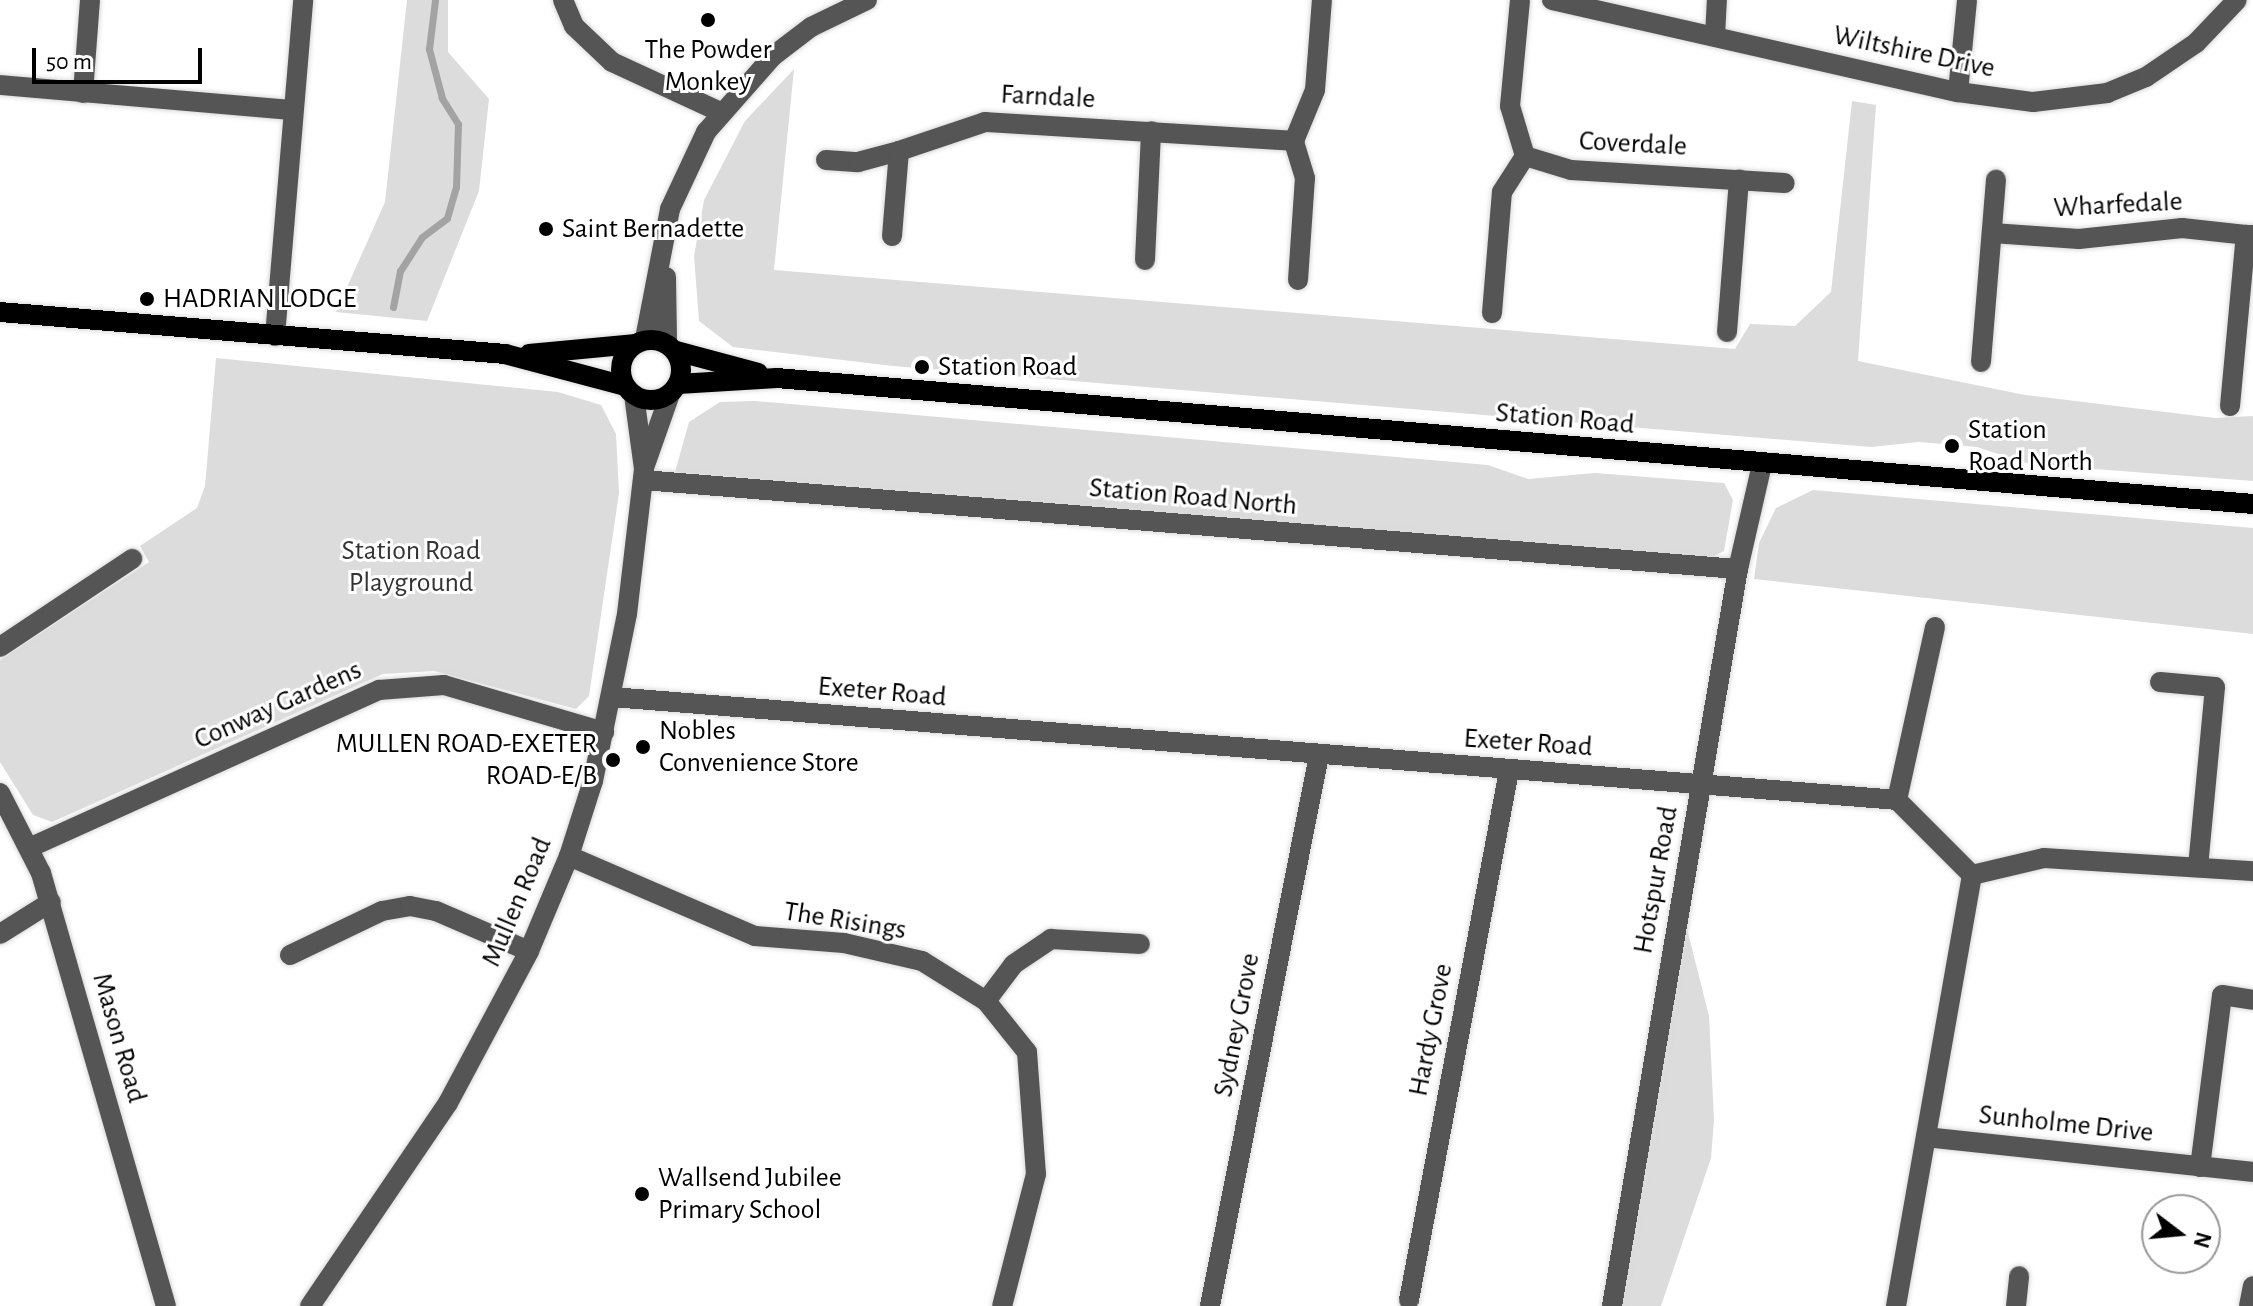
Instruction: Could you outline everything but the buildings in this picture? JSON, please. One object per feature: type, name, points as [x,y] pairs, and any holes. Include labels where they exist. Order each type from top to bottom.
[{"type":"main road","points":[[0,312],[517,355],[639,342],[672,347],[682,373],[674,389],[646,400],[630,390],[517,355]]},
{"type":"main road","points":[[630,390],[621,363],[639,342]]},
{"type":"main road","name":"Station Road","points":[[672,347],[777,378]]},
{"type":"main road","name":"Station Road","points":[[674,389],[777,378],[2253,504]]},
{"type":"street","points":[[83,93],[90,0]]},
{"type":"street","points":[[275,336],[303,0]]},
{"type":"street","points":[[563,0],[574,26],[612,62],[720,112]]},
{"type":"street","points":[[639,342],[680,181],[720,112],[751,75],[792,41],[867,0]]},
{"type":"street","points":[[1298,280],[1305,178],[1294,141],[1315,90],[1322,0]]},
{"type":"street","points":[[1492,313],[1502,192],[1525,156],[1510,106],[1520,0]]},
{"type":"street","name":"Wiltshire Drive","points":[[1552,0],[1958,92],[2033,102],[2081,98],[2128,86],[2196,43],[2237,0]]},
{"type":"street","points":[[1715,36],[1717,0]]},
{"type":"street","points":[[1958,92],[1967,0]]},
{"type":"street","points":[[0,85],[293,110]]},
{"type":"street","name":"Farndale","points":[[826,160],[858,162],[996,120],[1294,141]]},
{"type":"street","points":[[1145,260],[1151,131]]},
{"type":"street","points":[[892,236],[899,151]]},
{"type":"street","name":"Coverdale","points":[[1525,156],[1571,170],[1785,183]]},
{"type":"street","points":[[1727,332],[1739,179]]},
{"type":"street","points":[[1981,362],[1996,180]]},
{"type":"street","name":"Wharfedale","points":[[1992,233],[2079,239],[2182,228],[2250,235],[2230,406]]},
{"type":"street","points":[[666,241],[672,347]]},
{"type":"street","name":"Mullen Road","points":[[310,1306],[448,1103],[529,951],[569,856],[612,697],[643,474],[674,389]]},
{"type":"street","name":"Mullen Road","points":[[630,390],[643,474]]},
{"type":"street","name":"Hotspur Road","points":[[1612,1306],[1738,569],[1762,464]]},
{"type":"street","name":"Station Road North","points":[[643,474],[1738,569]]},
{"type":"street","points":[[0,647],[132,559]]},
{"type":"street","points":[[1935,627],[1897,800],[1972,875]]},
{"type":"street","points":[[2160,682],[2215,687],[2198,867]]},
{"type":"street","name":"Conway Gardens","points":[[31,847],[379,690],[444,685],[604,732]]},
{"type":"street","name":"Exeter Road","points":[[612,697],[1897,800]]},
{"type":"street","name":"Sydney Grove","points":[[1210,1306],[1319,755]]},
{"type":"street","name":"Hardy Grove","points":[[1409,1300],[1509,771]]},
{"type":"street","name":"Mason Road","points":[[0,793],[31,847],[51,902],[166,1306]]},
{"type":"street","name":"The Risings","points":[[569,856],[755,936],[844,943],[922,961],[986,1001],[1027,1052],[1036,1174],[1002,1306]]},
{"type":"street","points":[[1972,875],[2044,858],[2253,871]]},
{"type":"street","points":[[1896,1306],[1972,875]]},
{"type":"street","points":[[0,934],[51,902]]},
{"type":"street","points":[[290,955],[382,911],[410,906],[436,911],[529,951]]},
{"type":"street","points":[[986,1001],[1014,964],[1051,939],[1140,944]]},
{"type":"street","points":[[2200,1167],[2222,995],[2252,1000]]},
{"type":"street","name":"Sunholme Drive","points":[[1926,1137],[2253,1172]]},
{"type":"street","points":[[2016,1306],[2019,1276]]},
{"type":"street","points":[[2249,1306],[2253,1286]]},
{"type":"green space","points":[[407,0],[448,0],[448,52],[489,99],[479,191],[427,321],[336,312],[385,202]]},
{"type":"green space","points":[[794,69],[774,270],[1735,349],[1750,324],[1795,326],[1831,292],[1852,101],[1876,105],[1858,361],[2025,395],[2215,418],[2253,416],[2253,481],[2029,464],[1977,447],[1919,442],[1871,447],[893,366],[733,347],[699,321],[694,256],[704,200],[745,121]]},
{"type":"green space","name":"Station Road Playground","points":[[216,358],[558,392],[601,405],[616,434],[619,493],[589,696],[576,709],[434,671],[383,674],[52,822],[33,815],[0,762],[0,660],[149,562],[140,546],[197,508],[205,486]]},
{"type":"green space","points":[[755,401],[1488,465],[1528,479],[1595,473],[1724,483],[1733,500],[1724,551],[1710,558],[675,472],[689,422],[720,402]]},
{"type":"green space","points":[[1813,490],[2253,528],[2253,634],[1754,579],[1759,543],[1776,508]]},
{"type":"green space","points":[[1687,929],[1709,1016],[1714,1120],[1711,1158],[1661,1306],[1619,1306]]},
{"type":"waterway","points":[[393,307],[400,271],[422,237],[447,218],[456,187],[458,124],[442,98],[429,49],[435,0]]},
{"type":"place","name":"The Powder Monkey","points":[[708,20]]},
{"type":"place","name":"Saint Bernadette","points":[[546,229]]},
{"type":"place","name":"HADRIAN LODGE","points":[[147,299]]},
{"type":"place","name":"Station Road","points":[[922,367]]},
{"type":"place","name":"Station Road North","points":[[1952,446]]},
{"type":"place","name":"Nobles Convenience Store","points":[[643,747]]},
{"type":"place","name":"MULLEN ROAD-EXETER ROAD-E/B","points":[[613,760]]},
{"type":"place","name":"Wallsend Jubilee Primary School","points":[[642,1194]]}]
